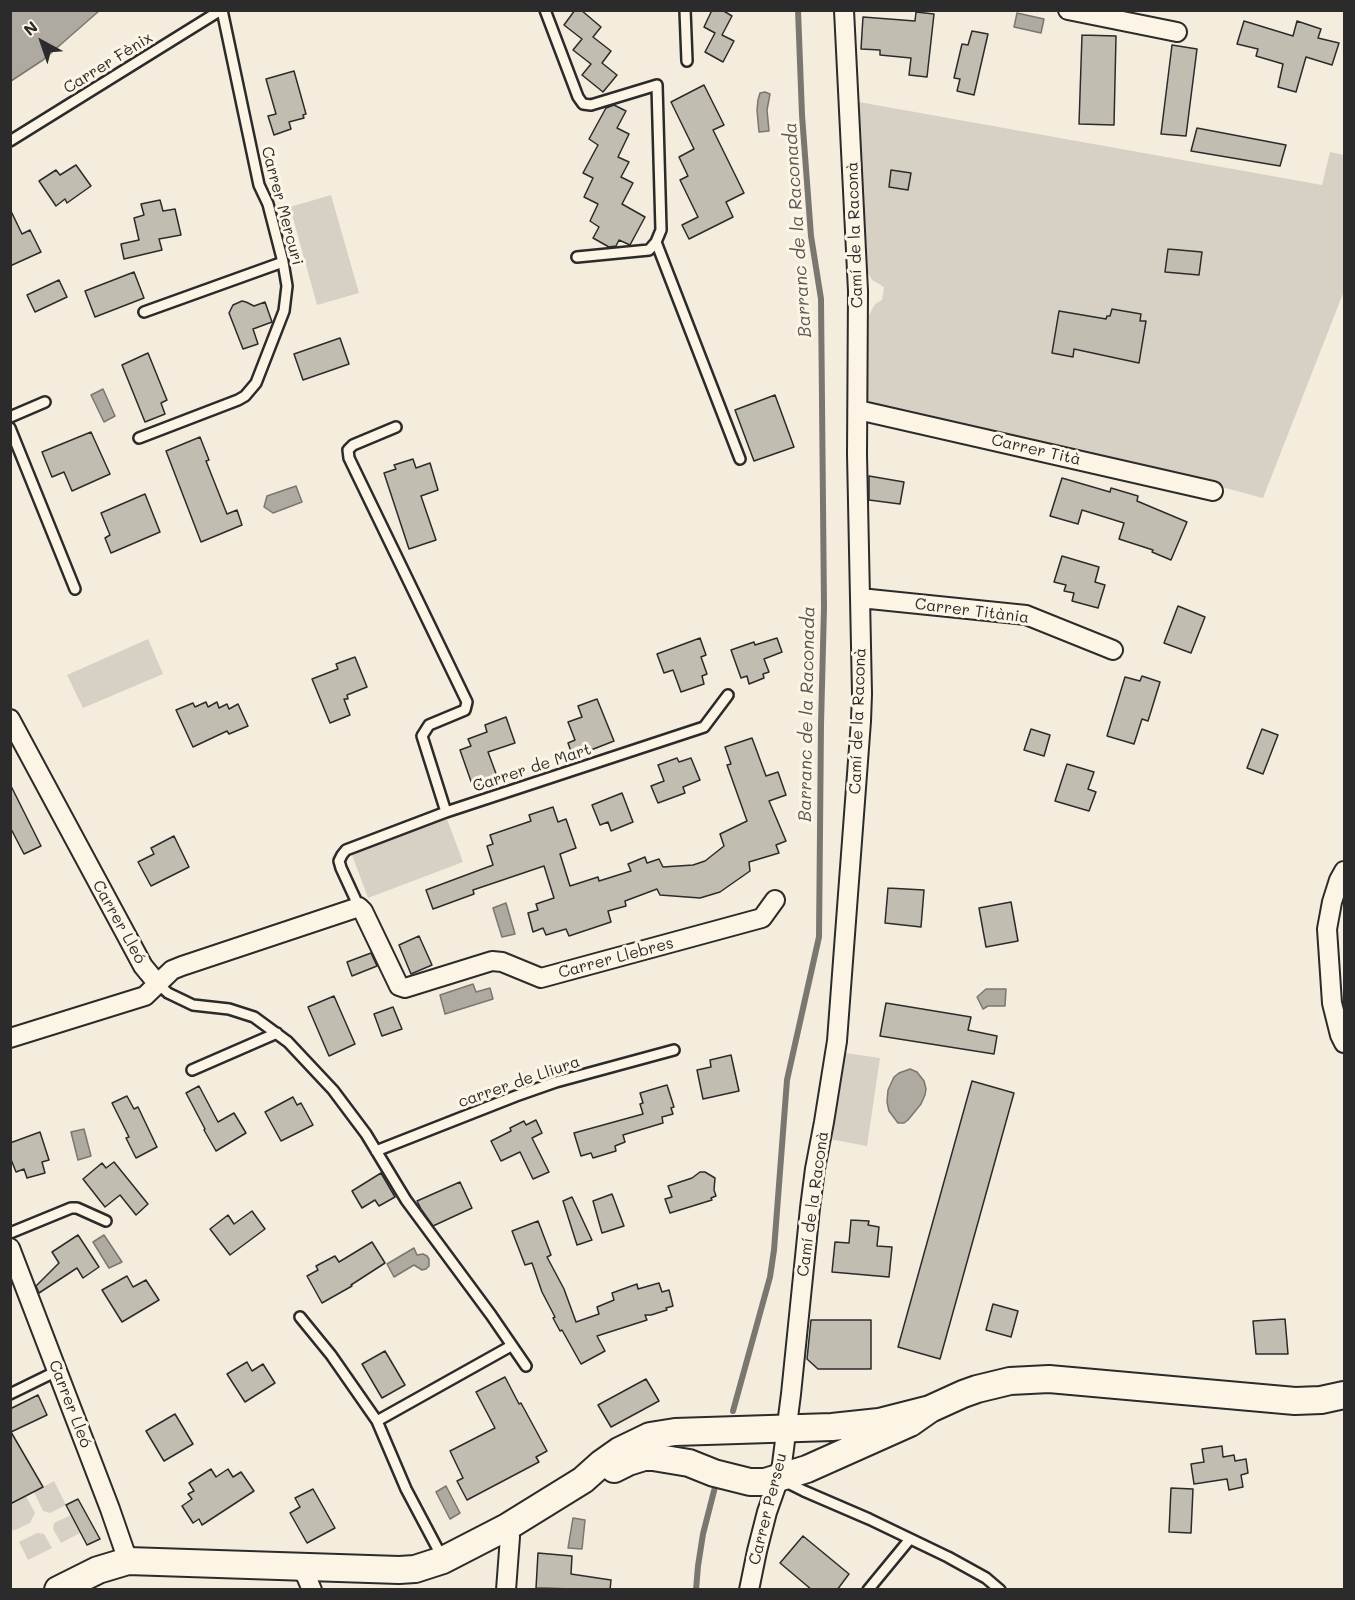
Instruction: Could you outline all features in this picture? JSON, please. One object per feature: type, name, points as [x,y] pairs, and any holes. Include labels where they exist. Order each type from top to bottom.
[{"type":"street","name":"Camí de la Raconà","points":[[786,1427],[815,1169],[835,1051],[861,721],[857,493],[858,291],[844,10]]},
{"type":"street","points":[[1068,10],[1177,32]]},
{"type":"street","name":"Carrer Tità","points":[[858,410],[1213,491]]},
{"type":"street","name":"Carrer Titània","points":[[860,598],[1026,615],[1113,650]]},
{"type":"street","name":"Carrer Lleó","points":[[10,719],[137,956],[157,983]]},
{"type":"street","points":[[1344,871],[1332,902],[1327,929],[1332,1003],[1344,1043]]},
{"type":"street","name":"Carrer Llebres","points":[[359,907],[399,986],[405,988],[492,961],[502,962],[541,978],[762,918],[775,900]]},
{"type":"street","points":[[10,1038],[145,996],[171,970],[359,907]]},
{"type":"street","name":"Carrer Lleó","points":[[10,1248],[128,1561]]},
{"type":"street","points":[[58,1590],[98,1570],[128,1561],[415,1569],[443,1560],[507,1527],[583,1480],[619,1451],[650,1436],[675,1432],[832,1427],[879,1422],[930,1409],[977,1389],[1010,1381],[1049,1379],[1295,1401],[1321,1400],[1344,1395]]},
{"type":"street","points":[[583,1480],[608,1473],[628,1462],[653,1457],[689,1463],[714,1473],[750,1482],[765,1482],[807,1469],[910,1424],[930,1409]]},
{"type":"street","name":"Carrer Perseu","points":[[749,1590],[767,1512],[779,1478],[786,1427]]},
{"type":"street","points":[[506,1590],[510,1537],[507,1527]]},
{"type":"street","points":[[299,1566],[312,1590]]},
{"type":"lane","name":"Carrer Fènix","points":[[10,141],[221,10]]},
{"type":"lane","name":"Carrer Mercuri","points":[[139,438],[245,396],[256,383],[284,310],[286,286],[283,262],[268,204],[259,185],[221,10]]},
{"type":"lane","points":[[545,10],[578,97],[583,104],[591,105],[657,85],[661,230],[656,242],[649,250],[577,257]]},
{"type":"lane","points":[[685,10],[687,61]]},
{"type":"lane","points":[[656,242],[740,459]]},
{"type":"lane","points":[[144,312],[283,262]]},
{"type":"lane","points":[[10,417],[45,402]]},
{"type":"lane","points":[[396,427],[353,445],[348,450],[348,458],[467,702],[465,710],[429,725],[422,736],[446,812]]},
{"type":"lane","points":[[10,428],[75,589]]},
{"type":"lane","name":"Carrer de Mart","points":[[359,907],[339,861],[346,850],[446,812],[704,727],[728,695]]},
{"type":"lane","points":[[157,983],[168,993],[193,1005],[229,1009],[255,1017],[277,1033],[333,1090],[366,1134],[406,1200],[526,1366]]},
{"type":"lane","points":[[192,1070],[277,1033]]},
{"type":"lane","name":"carrer de Lliura","points":[[376,1151],[556,1082],[674,1050]]},
{"type":"lane","points":[[10,1233],[71,1208],[77,1208],[106,1221]]},
{"type":"lane","points":[[300,1317],[331,1355],[377,1421],[406,1489],[443,1560]]},
{"type":"lane","points":[[377,1421],[511,1346]]},
{"type":"lane","points":[[10,1394],[57,1371]]},
{"type":"lane","points":[[779,1478],[966,1566],[994,1588]]},
{"type":"lane","points":[[868,1590],[910,1539]]},
{"type":"shaded area","points":[[11,10],[99,11],[43,60],[11,81]]},
{"type":"shaded area","points":[[1017,13],[1044,19],[1041,33],[1014,27]]},
{"type":"shaded area","points":[[760,93],[770,94],[767,110],[769,131],[759,132],[758,100]]},
{"type":"shaded area","points":[[859,102],[1322,185],[1330,152],[1344,155],[1344,291],[1263,498],[1180,476],[865,403],[869,315],[875,304],[882,300],[884,287],[872,280],[865,267]]},
{"type":"shaded area","points":[[331,195],[359,293],[317,305],[290,207]]},
{"type":"shaded area","points":[[103,389],[115,416],[104,422],[91,395]]},
{"type":"shaded area","points":[[296,486],[302,502],[273,513],[264,507],[267,496]]},
{"type":"shaded area","points":[[148,639],[163,674],[83,708],[67,675]]},
{"type":"shaded area","points":[[447,819],[463,862],[368,898],[352,855]]},
{"type":"shaded area","points":[[506,903],[515,934],[502,937],[493,908]]},
{"type":"shaded area","points":[[473,984],[476,992],[490,988],[493,999],[445,1014],[440,995]]},
{"type":"shaded area","points":[[986,989],[1006,989],[1005,1006],[988,1006],[983,1009],[977,997]]},
{"type":"shaded area","points":[[845,1053],[880,1058],[867,1146],[829,1139]]},
{"type":"shaded area","points":[[910,1069],[917,1072],[924,1081],[925,1095],[908,1120],[898,1123],[889,1111],[888,1090],[894,1077]]},
{"type":"shaded area","points":[[84,1129],[91,1156],[78,1160],[71,1132]]},
{"type":"shaded area","points":[[104,1235],[122,1262],[109,1268],[93,1242]]},
{"type":"shaded area","points":[[414,1248],[417,1255],[427,1256],[429,1266],[422,1270],[414,1265],[394,1277],[387,1264]]},
{"type":"shaded area","points":[[54,1481],[66,1505],[50,1513],[43,1511],[34,1492]]},
{"type":"shaded area","points":[[446,1486],[460,1513],[450,1519],[436,1492]]},
{"type":"shaded area","points":[[26,1496],[35,1513],[30,1523],[13,1531],[11,1504]]},
{"type":"shaded area","points":[[71,1515],[80,1533],[61,1543],[53,1529],[54,1523]]},
{"type":"shaded area","points":[[573,1518],[585,1520],[582,1549],[568,1548]]},
{"type":"shaded area","points":[[37,1533],[44,1534],[52,1548],[28,1560],[19,1542]]},
{"type":"building","points":[[575,10],[581,10],[601,27],[593,37],[611,51],[602,63],[617,75],[603,92],[582,75],[591,64],[573,50],[582,39],[564,25]]},
{"type":"building","points":[[712,10],[722,10],[732,16],[722,35],[734,41],[723,62],[705,52],[715,33],[704,27]]},
{"type":"building","points":[[916,12],[934,14],[927,77],[909,75],[911,58],[880,55],[880,50],[861,49],[863,17],[915,21]]},
{"type":"building","points":[[1244,21],[1293,36],[1297,21],[1321,29],[1318,38],[1339,43],[1332,65],[1306,57],[1296,92],[1278,87],[1283,64],[1256,56],[1258,49],[1237,44]]},
{"type":"building","points":[[972,31],[988,34],[974,95],[957,91],[960,79],[954,78],[962,44],[968,45]]},
{"type":"building","points":[[1082,35],[1116,36],[1114,125],[1079,124]]},
{"type":"building","points":[[1172,45],[1197,49],[1186,136],[1161,134]]},
{"type":"building","points":[[294,71],[306,114],[303,115],[304,118],[289,122],[291,129],[274,135],[268,116],[276,114],[266,79]]},
{"type":"building","points":[[704,85],[724,125],[713,130],[744,193],[726,202],[733,217],[689,239],[682,225],[698,217],[680,180],[688,176],[679,157],[694,149],[671,102]]},
{"type":"building","points":[[614,105],[626,111],[617,128],[629,134],[618,157],[629,162],[621,177],[633,183],[622,204],[645,217],[630,245],[619,240],[616,246],[609,247],[593,238],[599,227],[590,221],[598,204],[584,197],[593,178],[583,173],[598,145],[589,139],[606,108]]},
{"type":"building","points":[[1197,128],[1286,145],[1280,166],[1191,151]]},
{"type":"building","points":[[76,165],[91,186],[67,203],[65,199],[56,206],[39,181],[56,170],[60,175]]},
{"type":"building","points":[[891,170],[911,173],[908,190],[889,187]]},
{"type":"building","points":[[160,200],[163,211],[175,209],[181,235],[159,239],[162,250],[124,259],[121,244],[139,240],[134,218],[144,215],[141,204]]},
{"type":"building","points":[[10,209],[22,234],[30,230],[41,252],[10,266]]},
{"type":"building","points":[[1168,249],[1202,252],[1199,275],[1165,272]]},
{"type":"building","points":[[134,272],[144,298],[95,317],[85,291]]},
{"type":"building","points":[[59,280],[67,297],[35,312],[27,295]]},
{"type":"building","points":[[242,301],[254,306],[265,302],[272,322],[253,329],[258,344],[243,349],[229,313],[233,305]]},
{"type":"building","points":[[1112,309],[1141,314],[1140,321],[1146,321],[1139,363],[1074,349],[1073,357],[1052,353],[1059,311],[1106,319],[1110,316]]},
{"type":"building","points":[[340,338],[349,364],[303,380],[294,354]]},
{"type":"building","points":[[148,353],[167,400],[161,403],[165,414],[145,422],[122,365]]},
{"type":"building","points":[[775,395],[794,447],[754,461],[735,410]]},
{"type":"building","points":[[91,432],[110,474],[72,491],[64,472],[52,477],[42,452]]},
{"type":"building","points":[[200,437],[209,460],[206,461],[227,514],[237,510],[242,525],[201,542],[166,451]]},
{"type":"building","points":[[413,459],[416,468],[430,463],[438,490],[421,496],[436,540],[409,549],[384,473],[396,469],[394,465]]},
{"type":"building","points":[[869,476],[904,482],[900,504],[869,500]]},
{"type":"building","points":[[1062,478],[1110,492],[1111,488],[1138,496],[1137,501],[1187,522],[1171,560],[1152,552],[1153,550],[1119,539],[1124,523],[1082,510],[1078,524],[1050,516]]},
{"type":"building","points":[[145,494],[160,532],[111,553],[105,538],[110,535],[101,513]]},
{"type":"building","points":[[1062,556],[1099,567],[1095,582],[1105,585],[1098,608],[1072,601],[1074,593],[1064,591],[1066,585],[1054,582]]},
{"type":"building","points":[[1178,606],[1205,617],[1191,653],[1164,643]]},
{"type":"building","points":[[700,638],[706,655],[701,657],[707,674],[702,676],[704,684],[681,692],[673,670],[664,673],[657,654]]},
{"type":"building","points":[[777,638],[782,652],[764,659],[769,672],[763,674],[764,678],[749,684],[747,676],[741,678],[731,650],[754,642],[755,645]]},
{"type":"building","points":[[355,657],[367,687],[347,695],[348,699],[344,699],[350,715],[330,723],[312,679],[338,669],[336,664]]},
{"type":"building","points":[[1142,676],[1160,682],[1148,721],[1142,719],[1134,744],[1107,736],[1125,677],[1140,681]]},
{"type":"building","points":[[597,699],[614,741],[573,757],[568,743],[575,740],[568,722],[582,717],[578,706]]},
{"type":"building","points":[[206,702],[208,707],[217,702],[219,708],[227,704],[229,709],[238,704],[248,726],[229,734],[227,731],[193,747],[176,710],[193,703],[195,707]]},
{"type":"building","points":[[506,717],[515,743],[488,752],[498,779],[473,787],[460,750],[471,746],[468,739],[487,732],[485,725]]},
{"type":"building","points":[[1031,729],[1050,735],[1044,756],[1024,750]]},
{"type":"building","points":[[1262,729],[1278,735],[1263,774],[1247,768]]},
{"type":"building","points":[[752,738],[766,776],[778,772],[786,795],[769,801],[786,841],[776,845],[779,853],[749,862],[750,871],[720,892],[700,898],[660,895],[657,889],[625,901],[626,906],[608,911],[611,922],[569,936],[566,929],[546,935],[543,928],[533,932],[528,913],[538,910],[536,904],[554,898],[544,866],[473,890],[474,894],[433,909],[426,890],[493,865],[487,846],[493,844],[490,835],[531,821],[529,815],[553,807],[558,822],[566,819],[576,848],[560,854],[570,886],[598,877],[599,881],[631,871],[628,864],[645,857],[647,863],[659,859],[663,867],[693,865],[705,861],[724,846],[720,834],[747,821],[727,765],[731,764],[725,747]]},
{"type":"building","points":[[677,758],[679,762],[691,758],[700,780],[683,787],[685,793],[658,803],[651,786],[664,781],[658,765]]},
{"type":"building","points":[[1067,764],[1094,772],[1088,789],[1096,792],[1089,811],[1055,801]]},
{"type":"building","points":[[10,784],[41,846],[24,854],[10,827]]},
{"type":"building","points":[[622,793],[633,822],[611,831],[608,822],[600,825],[592,805]]},
{"type":"building","points":[[174,836],[189,867],[151,886],[138,862],[154,854],[151,848]]},
{"type":"building","points":[[888,888],[924,890],[921,927],[885,923]]},
{"type":"building","points":[[1011,902],[1018,941],[986,947],[979,908]]},
{"type":"building","points":[[419,936],[432,965],[411,974],[399,945]]},
{"type":"building","points":[[371,953],[377,966],[352,976],[347,962]]},
{"type":"building","points":[[334,996],[355,1044],[329,1056],[308,1007]]},
{"type":"building","points":[[886,1003],[971,1017],[968,1030],[997,1036],[994,1054],[880,1036]]},
{"type":"building","points":[[393,1007],[402,1029],[382,1036],[374,1014]]},
{"type":"building","points":[[731,1055],[739,1091],[703,1099],[697,1070],[711,1067],[710,1060]]},
{"type":"building","points":[[972,1081],[1014,1093],[940,1359],[898,1347]]},
{"type":"building","points":[[667,1085],[674,1107],[671,1108],[673,1114],[662,1117],[663,1123],[623,1135],[625,1142],[615,1146],[616,1151],[593,1158],[591,1153],[581,1156],[574,1133],[643,1114],[640,1093]]},
{"type":"building","points":[[199,1086],[218,1122],[234,1113],[246,1133],[216,1151],[186,1093]]},
{"type":"building","points":[[127,1096],[134,1109],[138,1107],[157,1147],[136,1158],[126,1138],[129,1137],[112,1103]]},
{"type":"building","points":[[293,1097],[297,1105],[301,1103],[313,1125],[281,1141],[265,1112]]},
{"type":"building","points":[[536,1120],[542,1133],[532,1138],[549,1172],[533,1179],[520,1152],[501,1161],[491,1141],[511,1131],[510,1128],[524,1121],[526,1125]]},
{"type":"building","points":[[40,1132],[49,1160],[42,1162],[45,1173],[27,1178],[24,1169],[16,1172],[10,1157],[10,1143]]},
{"type":"building","points":[[114,1162],[148,1204],[136,1215],[120,1195],[105,1207],[83,1179],[102,1163],[106,1168]]},
{"type":"building","points":[[700,1172],[705,1172],[715,1178],[716,1196],[711,1198],[712,1200],[670,1213],[665,1199],[672,1197],[668,1186],[692,1178]]},
{"type":"building","points":[[381,1173],[395,1197],[379,1206],[375,1200],[362,1208],[352,1191]]},
{"type":"building","points":[[460,1182],[472,1208],[433,1226],[417,1201]]},
{"type":"building","points":[[612,1194],[624,1226],[602,1233],[593,1201]]},
{"type":"building","points":[[572,1197],[592,1240],[577,1245],[563,1201]]},
{"type":"building","points":[[252,1211],[265,1229],[230,1255],[210,1229],[228,1215],[234,1224]]},
{"type":"building","points":[[851,1220],[869,1221],[868,1225],[879,1227],[877,1246],[892,1247],[889,1277],[832,1272],[835,1242],[849,1243]]},
{"type":"building","points":[[538,1221],[551,1255],[547,1257],[564,1289],[576,1322],[599,1314],[597,1307],[614,1300],[612,1293],[637,1284],[638,1289],[659,1283],[662,1292],[669,1290],[673,1306],[666,1308],[667,1310],[645,1315],[647,1320],[597,1336],[605,1351],[581,1364],[553,1318],[555,1317],[542,1292],[532,1263],[525,1265],[512,1231]]},
{"type":"building","points":[[78,1235],[99,1267],[83,1278],[77,1268],[39,1293],[36,1286],[59,1263],[52,1252]]},
{"type":"building","points":[[372,1242],[385,1263],[322,1303],[307,1276],[318,1270],[316,1266],[335,1256],[339,1262]]},
{"type":"building","points":[[127,1276],[133,1287],[146,1280],[159,1300],[122,1322],[102,1290]]},
{"type":"building","points":[[993,1304],[1018,1311],[1011,1337],[986,1330]]},
{"type":"building","points":[[1285,1319],[1288,1354],[1256,1354],[1253,1321]]},
{"type":"building","points":[[811,1320],[871,1320],[871,1369],[818,1369],[807,1359]]},
{"type":"building","points":[[385,1351],[405,1385],[382,1398],[362,1364]]},
{"type":"building","points":[[247,1362],[252,1371],[263,1364],[275,1383],[245,1402],[227,1374]]},
{"type":"building","points":[[505,1377],[547,1451],[536,1457],[539,1462],[467,1500],[457,1481],[463,1478],[450,1451],[495,1428],[476,1392]]},
{"type":"building","points":[[646,1379],[659,1401],[611,1427],[598,1405]]},
{"type":"building","points":[[38,1395],[47,1415],[11,1432],[43,1487],[10,1504],[10,1409]]},
{"type":"building","points":[[175,1414],[193,1444],[164,1461],[146,1431]]},
{"type":"building","points":[[1222,1446],[1223,1457],[1234,1455],[1235,1461],[1246,1459],[1248,1473],[1241,1475],[1243,1487],[1229,1490],[1227,1479],[1194,1484],[1191,1464],[1204,1462],[1202,1449]]},
{"type":"building","points":[[211,1469],[216,1477],[228,1469],[233,1477],[241,1472],[254,1491],[202,1525],[199,1519],[193,1523],[182,1506],[192,1499],[188,1494],[194,1491],[189,1483]]},
{"type":"building","points":[[1171,1488],[1193,1489],[1191,1533],[1169,1532]]},
{"type":"building","points":[[313,1489],[335,1528],[307,1543],[290,1513],[300,1507],[295,1498]]},
{"type":"building","points":[[78,1499],[100,1539],[87,1545],[66,1505]]},
{"type":"building","points":[[803,1536],[849,1574],[837,1590],[812,1590],[780,1563]]},
{"type":"building","points":[[538,1553],[572,1556],[571,1574],[611,1580],[610,1590],[536,1588]]},
{"type":"waterway","name":"Barranc de la Raconada","points":[[733,1411],[770,1277],[787,1080],[819,937],[824,608],[821,299],[811,236],[802,115],[798,10]]},
{"type":"waterway","name":"Barranc de la Raconada","points":[[696,1590],[703,1534],[715,1487]]}]
